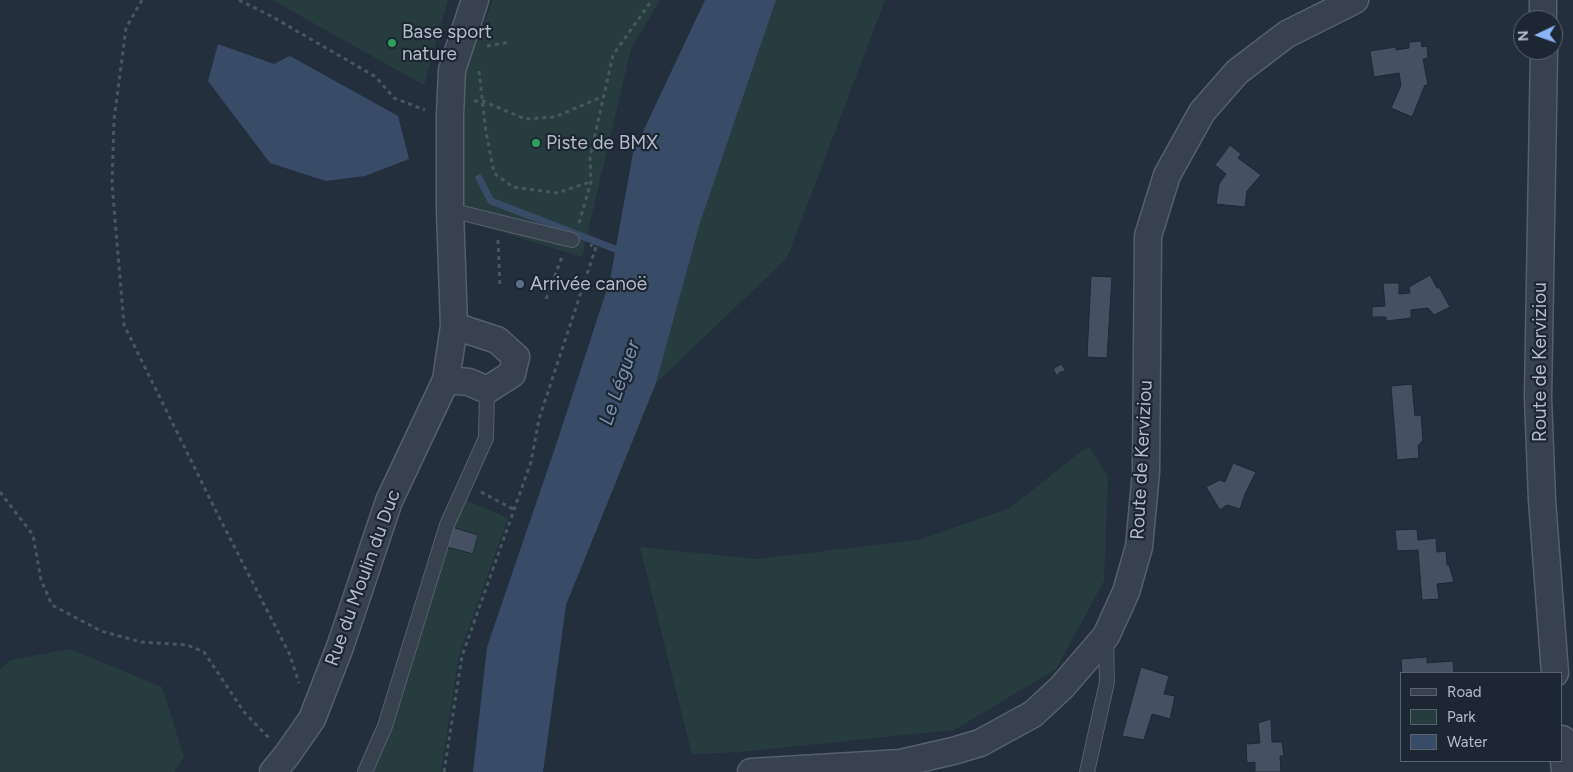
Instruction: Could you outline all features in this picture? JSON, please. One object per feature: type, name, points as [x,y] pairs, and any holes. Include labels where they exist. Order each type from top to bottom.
[{"type":"street","name":"Rue du Moulin du Duc","points":[[280,764],[312,719],[340,647],[389,501],[446,380],[454,326],[450,210],[452,70],[475,0]]},
{"type":"street","name":"Route de Kerviziou","points":[[751,772],[866,768],[901,763],[980,743],[1033,714],[1062,687],[1106,636],[1126,592],[1139,547],[1146,472],[1148,236],[1167,176],[1202,112],[1236,72],[1288,34],[1355,0]]},
{"type":"street","name":"Route de Kerviziou","points":[[1544,60],[1538,398],[1542,500],[1555,672]]},
{"type":"street","points":[[446,380],[469,382],[487,390],[512,374],[516,357],[497,340],[454,326]]},
{"type":"street","points":[[1563,750],[1565,772]]},
{"type":"lane","points":[[450,210],[574,235]]},
{"type":"lane","points":[[365,772],[385,726],[448,525],[486,438],[487,390]]},
{"type":"lane","points":[[1087,772],[1107,682],[1106,636]]},
{"type":"path","points":[[142,0],[126,28],[114,120],[112,184],[124,325],[289,653],[312,719]]},
{"type":"path","points":[[239,0],[271,16],[376,77],[394,98],[438,115],[450,115]]},
{"type":"path","points":[[546,299],[562,256],[574,235],[591,182],[590,157],[613,55],[652,0]]},
{"type":"path","points":[[479,48],[510,42]]},
{"type":"path","points":[[479,66],[486,132],[494,173],[513,187],[557,193],[591,182]]},
{"type":"path","points":[[483,101],[525,119],[555,117],[604,96]]},
{"type":"path","points":[[498,221],[500,287]]},
{"type":"path","points":[[444,772],[462,656],[531,462],[540,419],[596,247],[574,235]]},
{"type":"path","points":[[465,484],[514,509]]},
{"type":"path","points":[[0,492],[33,535],[41,580],[52,605],[101,631],[141,642],[187,645],[204,652],[280,764]]},
{"type":"green space","name":"Base sport nature","points":[[272,0],[448,0],[424,85]]},
{"type":"green space","name":"Piste de BMX","points":[[493,0],[660,0],[631,49],[582,257],[461,220],[466,67]]},
{"type":"green space","points":[[776,0],[885,0],[787,258],[656,383],[700,223]]},
{"type":"green space","points":[[1088,446],[1108,476],[1104,581],[1056,669],[954,730],[739,752],[692,754],[640,547],[756,559],[919,540],[1010,508]]},
{"type":"green space","points":[[462,499],[508,518],[459,655],[441,772],[368,772]]},
{"type":"green space","points":[[70,649],[162,687],[184,757],[174,772],[0,772],[0,669],[11,660]]},
{"type":"water","name":"Le Léguer","points":[[705,0],[776,0],[700,223],[656,383],[566,605],[543,772],[473,772],[487,647],[610,280],[633,153]]},
{"type":"water","points":[[218,44],[274,64],[290,56],[398,116],[409,159],[365,176],[326,181],[270,163],[208,81]]},
{"type":"building","points":[[1421,41],[1422,47],[1427,46],[1428,58],[1423,59],[1428,85],[1425,85],[1412,117],[1391,108],[1401,85],[1399,73],[1374,77],[1370,51],[1396,47],[1396,50],[1409,48],[1409,42]]},
{"type":"building","points":[[1230,145],[1241,154],[1238,158],[1261,175],[1247,191],[1245,207],[1216,204],[1219,184],[1226,174],[1215,165]]},
{"type":"building","points":[[1430,275],[1450,307],[1434,315],[1428,308],[1411,310],[1411,318],[1386,321],[1386,317],[1372,317],[1372,307],[1385,306],[1383,283],[1399,283],[1399,294],[1410,293],[1409,287]]},
{"type":"building","points":[[1091,276],[1112,277],[1107,358],[1087,357]]},
{"type":"building","points":[[1061,364],[1066,371],[1060,372],[1057,376],[1053,369]]},
{"type":"building","points":[[1412,384],[1415,416],[1421,415],[1423,440],[1418,446],[1419,458],[1397,460],[1391,386]]},
{"type":"building","points":[[1233,463],[1256,472],[1240,509],[1227,505],[1220,510],[1206,487],[1220,480],[1225,482]]},
{"type":"building","points":[[452,527],[478,535],[473,554],[447,547]]},
{"type":"building","points":[[1417,529],[1418,540],[1436,538],[1437,552],[1446,551],[1447,565],[1449,565],[1454,582],[1437,584],[1439,599],[1422,600],[1418,550],[1397,551],[1395,530]]},
{"type":"building","points":[[1427,657],[1427,663],[1453,661],[1454,672],[1402,672],[1401,659]]},
{"type":"building","points":[[1141,667],[1169,676],[1164,694],[1175,696],[1170,719],[1152,714],[1144,740],[1122,736]]},
{"type":"building","points":[[1271,719],[1272,742],[1282,742],[1284,756],[1280,756],[1281,772],[1255,772],[1255,762],[1247,763],[1246,744],[1260,743],[1258,723]]},
{"type":"waterway","points":[[479,178],[491,201],[623,252]]},
{"type":"place","name":"Base sport nature","points":[[392,43]]},
{"type":"place","name":"Piste de BMX","points":[[536,143]]},
{"type":"place","name":"Arrivée canoë","points":[[520,284]]}]
